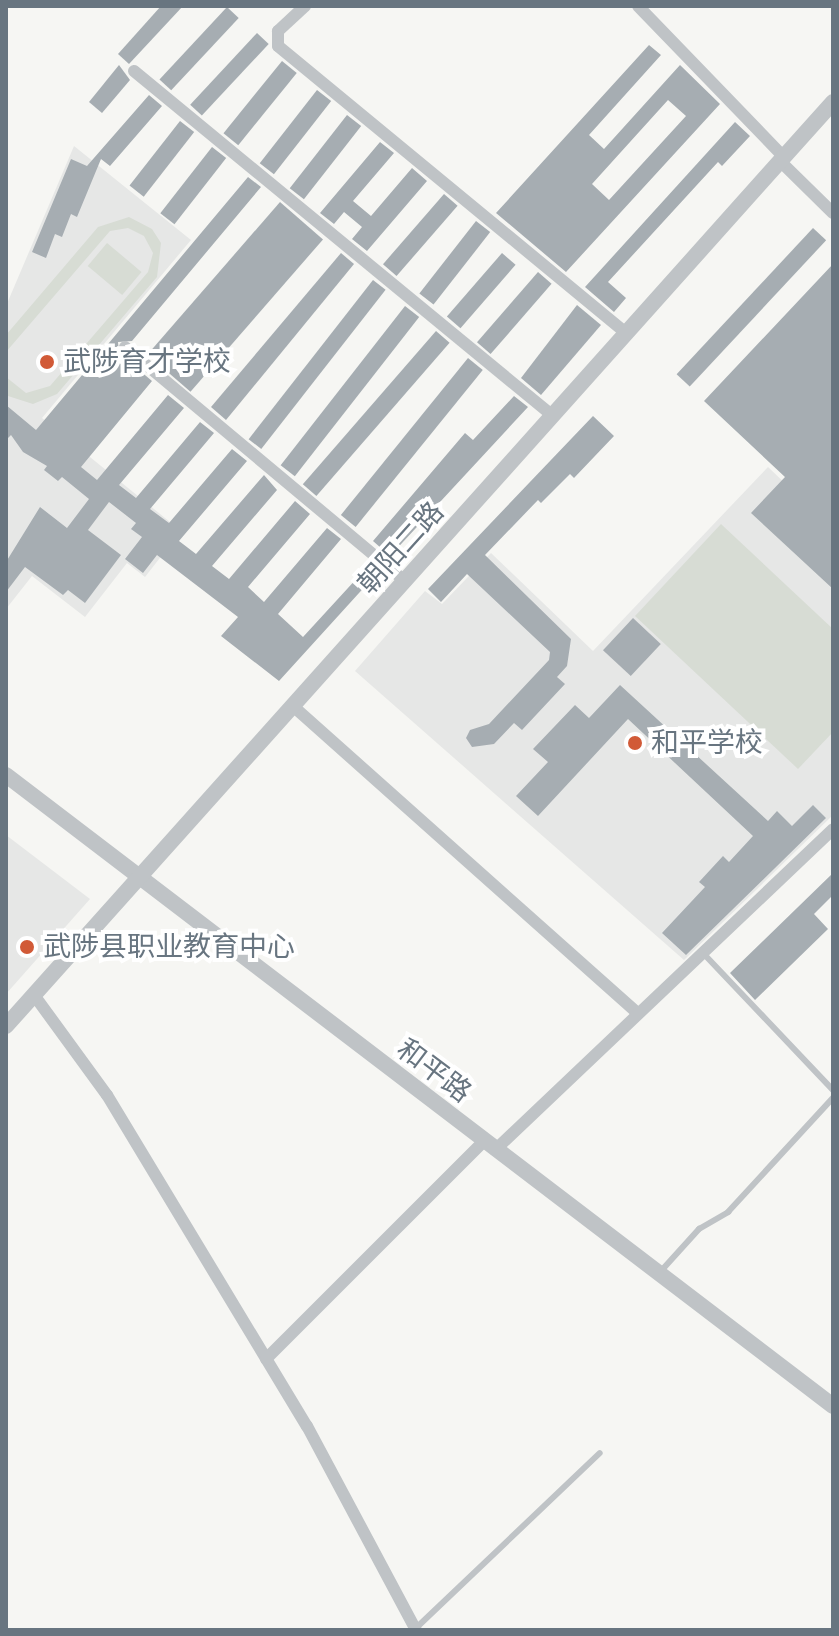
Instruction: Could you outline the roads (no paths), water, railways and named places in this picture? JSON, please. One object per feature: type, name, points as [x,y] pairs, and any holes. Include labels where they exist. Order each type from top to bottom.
[{"type":"street","points":[[305,6],[278,31],[278,46],[627,334]]},
{"type":"street","points":[[638,6],[833,213]]},
{"type":"street","points":[[134,71],[553,416]]},
{"type":"street","name":"朝阳二路","points":[[6,1026],[833,102]]},
{"type":"street","points":[[125,347],[406,582]]},
{"type":"street","points":[[294,707],[638,1013]]},
{"type":"street","name":"和平路","points":[[6,775],[833,1406]]},
{"type":"street","points":[[266,1359],[490,1146],[638,1013],[833,829]]},
{"type":"street","points":[[34,995],[107,1095],[266,1359],[416,1629]]},
{"type":"lane","points":[[702,952],[833,1090]]},
{"type":"lane","points":[[659,1274],[699,1229],[728,1212],[833,1098]]},
{"type":"lane","points":[[416,1629],[600,1453]]},
{"type":"place","name":"武陟育才学校","points":[[47,362]]},
{"type":"place","name":"和平学校","points":[[635,743]]},
{"type":"place","name":"武陟县职业教育中心","points":[[27,947]]}]
